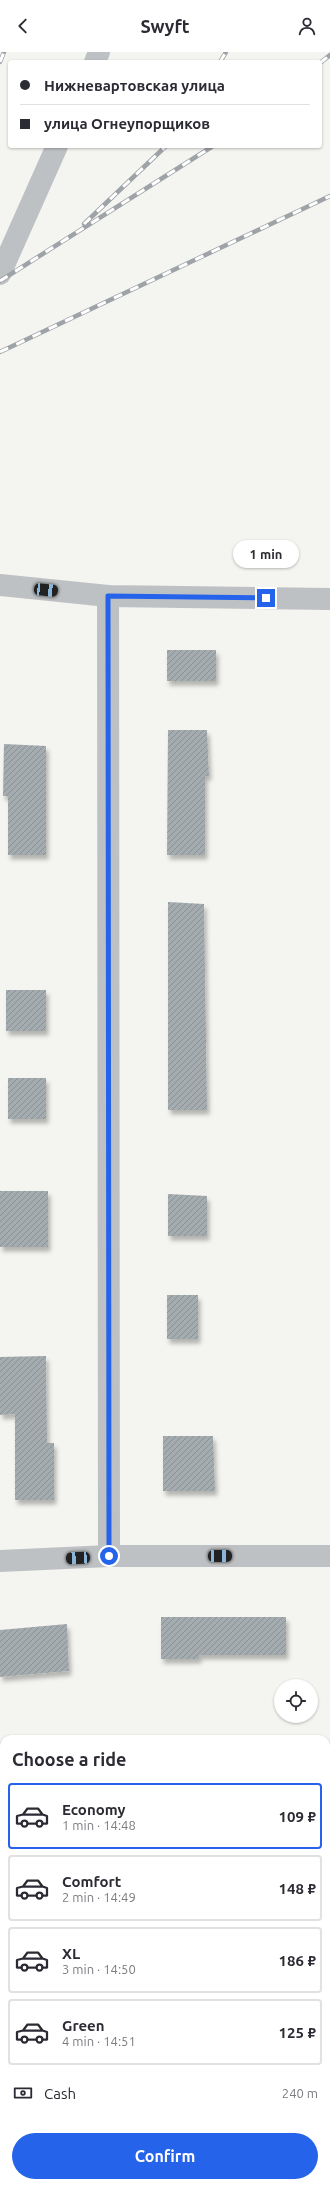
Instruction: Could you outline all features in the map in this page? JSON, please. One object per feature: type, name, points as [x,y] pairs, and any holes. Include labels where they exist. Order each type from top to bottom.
[{"type":"street","points":[[0,274],[56,148]]},
{"type":"street","points":[[0,585],[108,596],[330,599]]},
{"type":"street","points":[[108,596],[109,1556]]},
{"type":"street","points":[[0,1561],[109,1556],[330,1556]]},
{"type":"building","points":[[167,650],[216,650],[216,681],[167,681]]},
{"type":"building","points":[[168,730],[207,730],[209,776],[205,776],[205,855],[167,855]]},
{"type":"building","points":[[4,744],[46,746],[46,855],[8,855],[8,796],[3,796]]},
{"type":"building","points":[[168,902],[204,904],[207,1110],[168,1110]]},
{"type":"building","points":[[6,990],[46,990],[46,1031],[6,1031]]},
{"type":"building","points":[[8,1078],[46,1078],[46,1119],[8,1119]]},
{"type":"building","points":[[0,1191],[48,1191],[48,1247],[0,1247]]},
{"type":"building","points":[[168,1194],[207,1196],[207,1236],[168,1236]]},
{"type":"building","points":[[167,1295],[198,1295],[198,1339],[167,1339]]},
{"type":"building","points":[[46,1356],[47,1443],[54,1443],[54,1500],[15,1500],[15,1414],[0,1415],[0,1357]]},
{"type":"building","points":[[163,1436],[213,1436],[215,1491],[163,1491]]},
{"type":"building","points":[[161,1617],[286,1617],[286,1655],[199,1655],[199,1659],[161,1659]]},
{"type":"building","points":[[67,1624],[69,1671],[0,1677],[0,1630]]},
{"type":"railway","points":[[0,62],[4,52]]},
{"type":"railway","points":[[221,60],[226,52]]},
{"type":"railway","points":[[322,61],[330,55]]},
{"type":"railway","points":[[84,224],[164,148]]},
{"type":"railway","points":[[0,281],[210,148]]},
{"type":"railway","points":[[0,352],[330,196]]},
{"type":"route","points":[[109,1556],[108,596],[266,598]]}]
